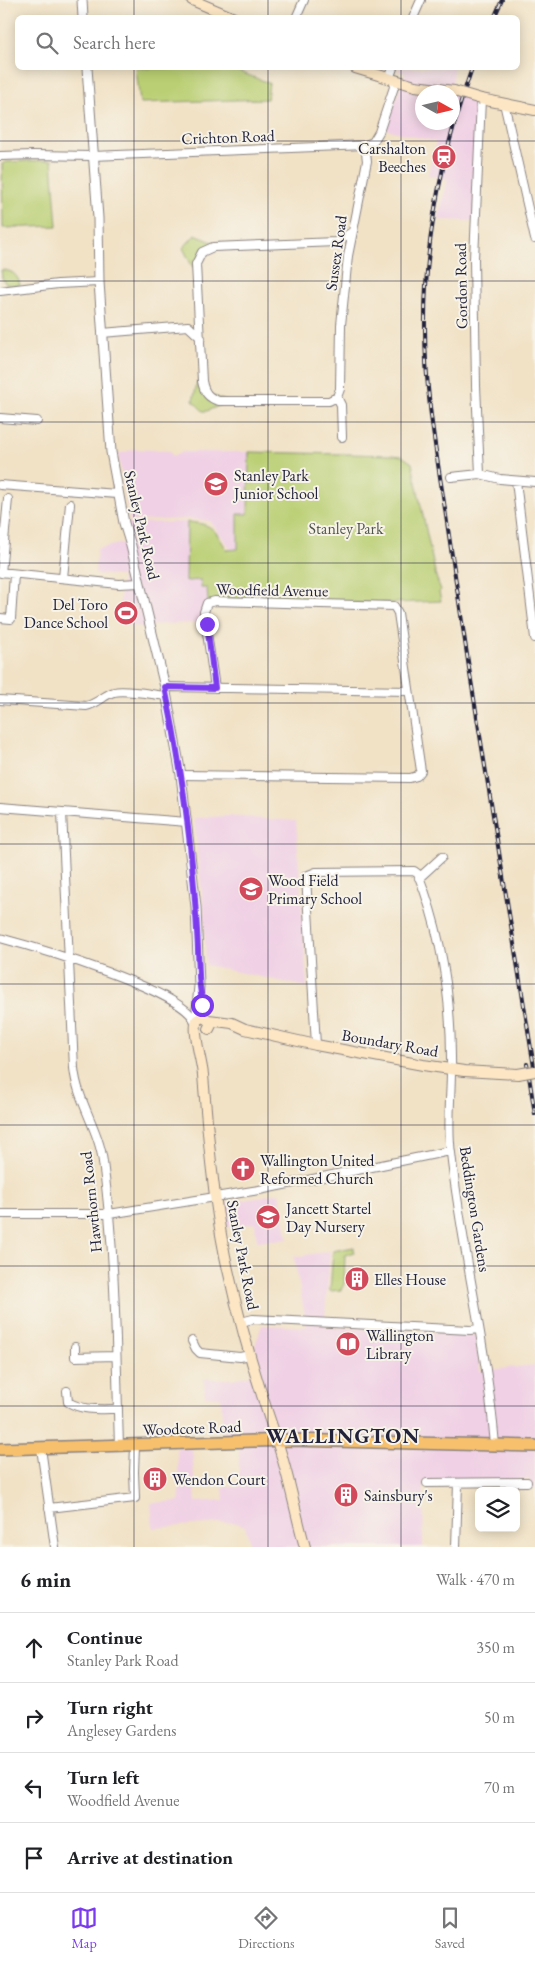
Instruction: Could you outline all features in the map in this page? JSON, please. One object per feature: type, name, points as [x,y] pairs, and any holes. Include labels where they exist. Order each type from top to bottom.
[{"type":"main road","points":[[192,0],[227,15]]},
{"type":"main road","points":[[361,70],[426,89],[454,91],[535,110]]},
{"type":"main road","name":"Boundary Road","points":[[203,1024],[232,1023],[245,1029],[316,1045],[451,1070],[495,1074],[518,1074],[534,1071]]},
{"type":"main road","name":"Stanley Park Road","points":[[203,1024],[202,1070],[224,1253],[250,1355],[267,1415],[277,1441],[305,1547]]},
{"type":"main road","name":"Woodcote Road","points":[[0,1449],[277,1441],[535,1446]]},
{"type":"street","points":[[82,0],[82,15]]},
{"type":"street","points":[[297,15],[304,0]]},
{"type":"street","points":[[414,15],[420,0]]},
{"type":"street","name":"Stanley Park Road","points":[[87,70],[98,218],[99,282],[111,452],[118,494],[166,691],[181,775],[196,912],[199,986],[202,993],[203,1024]]},
{"type":"street","points":[[365,145],[373,142],[379,132],[393,70]]},
{"type":"street","name":"Gordon Road","points":[[480,474],[476,386],[474,259],[482,98]]},
{"type":"street","points":[[504,103],[535,239]]},
{"type":"street","name":"Crichton Road","points":[[0,156],[34,154],[92,156],[365,145]]},
{"type":"street","name":"Sussex Road","points":[[342,437],[341,406],[337,397],[340,393],[341,325],[348,256],[367,161],[365,145]]},
{"type":"street","points":[[337,397],[329,401],[219,401],[212,399],[205,393],[196,264],[198,258],[207,249],[336,242],[352,232]]},
{"type":"street","points":[[336,242],[348,256]]},
{"type":"street","points":[[0,290],[99,282]]},
{"type":"street","points":[[102,333],[188,326],[199,314]]},
{"type":"street","points":[[188,326],[201,338]]},
{"type":"street","points":[[0,418],[37,421]]},
{"type":"street","points":[[451,477],[480,474],[500,479],[535,482]]},
{"type":"street","points":[[516,481],[535,638]]},
{"type":"street","points":[[0,485],[118,494]]},
{"type":"street","points":[[8,499],[1,572],[119,584],[140,583]]},
{"type":"street","points":[[63,578],[70,504]]},
{"type":"street","points":[[0,618],[11,619],[14,574]]},
{"type":"street","name":"Woodfield Avenue","points":[[215,688],[204,612],[207,603],[215,601],[394,606],[398,614],[409,691]]},
{"type":"street","points":[[0,700],[86,706],[96,704],[107,695],[117,692],[215,688],[409,691],[421,768],[417,776],[410,778],[181,775]]},
{"type":"street","points":[[0,807],[187,822]]},
{"type":"street","name":"Hawthorn Road","points":[[62,812],[75,1079],[100,1146],[104,1166],[109,1214],[119,1446]]},
{"type":"street","points":[[316,1045],[306,876],[316,872],[410,870],[416,872],[419,878],[442,857]]},
{"type":"street","name":"Beddington Gardens","points":[[419,878],[431,912],[445,972],[450,1010],[450,1151],[479,1329],[495,1445]]},
{"type":"street","points":[[0,938],[70,958],[126,979],[183,1007],[203,1024]]},
{"type":"street","points":[[0,1214],[109,1214],[217,1198],[450,1151]]},
{"type":"street","points":[[241,1322],[259,1319],[479,1329]]},
{"type":"street","points":[[192,1341],[196,1349],[203,1354],[240,1357],[250,1355]]},
{"type":"street","points":[[75,1347],[75,1357],[116,1356]]},
{"type":"street","points":[[67,1391],[68,1402],[79,1406],[92,1409],[118,1409]]},
{"type":"street","points":[[49,1508],[135,1498],[135,1446]]},
{"type":"street","points":[[41,1448],[55,1547]]},
{"type":"street","points":[[427,1483],[527,1482]]},
{"type":"street","points":[[456,1547],[458,1483]]},
{"type":"shaded area","points":[[397,70],[453,70],[451,85],[415,85],[415,130],[460,130],[460,94],[480,100],[474,221],[438,220],[448,179],[428,175],[436,142],[386,129],[405,73]]},
{"type":"shaded area","points":[[135,449],[170,451],[172,456],[183,452],[249,452],[247,514],[238,515],[238,549],[231,549],[210,521],[189,519],[130,521],[118,454]]},
{"type":"shaded area","points":[[187,522],[186,580],[201,580],[207,587],[206,623],[160,624],[145,627],[118,624],[122,576],[95,574],[97,549],[132,541],[127,523]]},
{"type":"shaded area","name":"Wood Field Primary School","points":[[227,816],[296,821],[307,987],[206,965],[204,912],[194,818]]},
{"type":"shaded area","name":"Jancett Startel Day Nursery","points":[[279,1193],[288,1239],[257,1241],[255,1223],[227,1227],[224,1204]]},
{"type":"shaded area","points":[[330,1251],[325,1317],[326,1327],[475,1335],[480,1371],[535,1365],[535,1488],[531,1488],[529,1479],[424,1480],[423,1547],[251,1547],[245,1526],[233,1522],[153,1528],[151,1503],[180,1501],[177,1448],[192,1448],[196,1502],[224,1500],[223,1487],[239,1487],[239,1447],[223,1431],[221,1397],[205,1396],[204,1379],[232,1379],[248,1376],[258,1365],[255,1346],[262,1325],[307,1327],[294,1257]]},
{"type":"green space","points":[[136,70],[234,70],[269,83],[267,99],[140,103]]},
{"type":"green space","points":[[52,160],[57,226],[3,228],[2,164],[5,162]]},
{"type":"green space","points":[[195,235],[215,243],[217,246],[207,248],[195,269],[183,248]]},
{"type":"green space","points":[[1,270],[14,274],[18,278],[20,285],[12,286],[6,284],[2,278]]},
{"type":"green space","points":[[201,377],[203,392],[228,402],[203,411],[193,401],[197,383]]},
{"type":"green space","name":"Stanley Park","points":[[249,452],[393,455],[402,456],[412,463],[436,577],[441,590],[439,592],[441,601],[395,603],[208,602],[207,588],[201,588],[201,580],[186,581],[187,522],[208,526],[216,532],[227,550],[238,549],[238,514],[248,514]]},
{"type":"green space","points":[[354,1247],[354,1252],[345,1255],[344,1284],[341,1290],[330,1291],[333,1251]]},
{"type":"railway","points":[[495,15],[502,0]]},
{"type":"railway","points":[[471,70],[444,163],[432,229],[428,262],[425,328],[428,391],[466,647],[535,1073]]},
{"type":"railway","points":[[527,1064],[535,1114]]},
{"type":"place","name":"Carshalton Beeches","points":[[444,157]]},
{"type":"place","name":"Stanley Park Junior School","points":[[216,484]]},
{"type":"place","name":"Del Toro Dance School","points":[[126,613]]},
{"type":"place","name":"Wood Field Primary School","points":[[251,889]]},
{"type":"place","name":"Wallington United Reformed Church","points":[[243,1169]]},
{"type":"place","name":"Jancett Startel Day Nursery","points":[[268,1217]]},
{"type":"place","name":"Elles House","points":[[357,1279]]},
{"type":"place","name":"Wallington Library","points":[[348,1344]]},
{"type":"place","name":"Wendon Court","points":[[155,1479]]},
{"type":"place","name":"Sainsbury's","points":[[346,1495]]},
{"type":"district","name":"WALLINGTON","points":[[343,1435]]},
{"type":"route","points":[[202,1005],[202,993],[199,986],[196,906],[187,822],[181,775],[165,687],[215,688],[207,624]]}]
